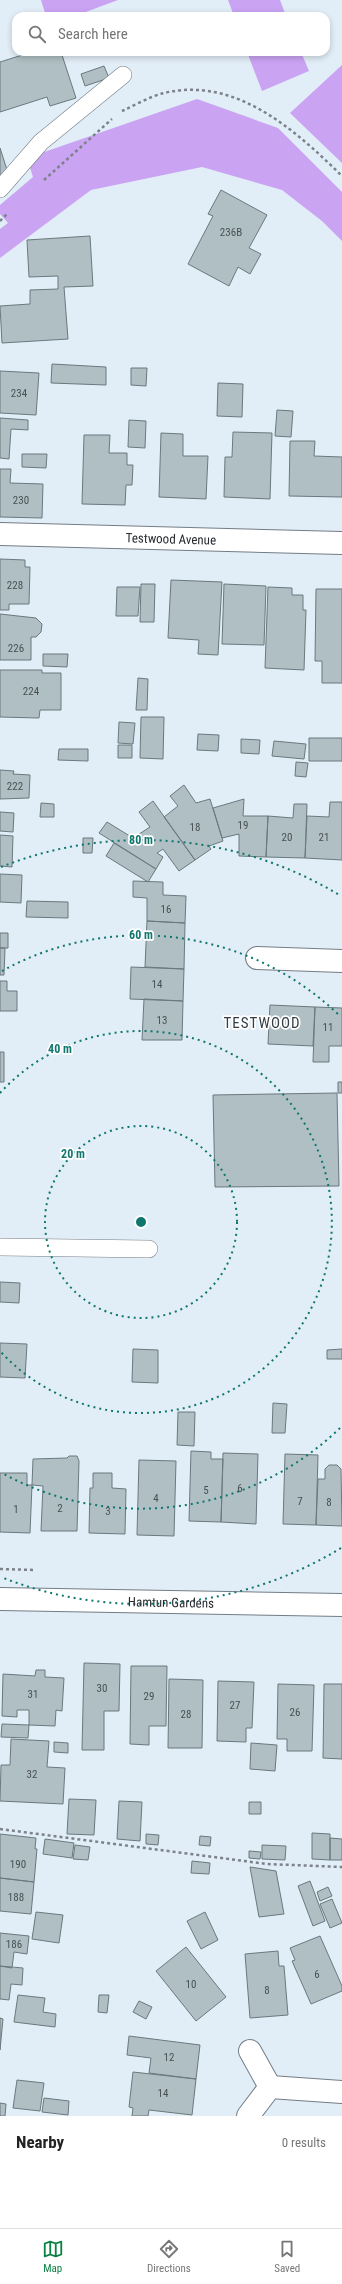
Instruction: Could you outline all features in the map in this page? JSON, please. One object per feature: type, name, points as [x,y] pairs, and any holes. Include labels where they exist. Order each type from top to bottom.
[{"type":"street","name":"Testwood Avenue","points":[[0,534],[342,543]]},
{"type":"street","points":[[257,958],[342,961]]},
{"type":"street","name":"Hamtun Gardens","points":[[0,1599],[342,1605]]},
{"type":"street","points":[[250,2051],[270,2087]]},
{"type":"street","points":[[270,2087],[342,2092]]},
{"type":"street","points":[[248,2116],[270,2087]]},
{"type":"lane","points":[[0,189],[41,142],[123,75]]},
{"type":"lane","points":[[0,1247],[149,1249]]},
{"type":"path","points":[[38,185],[122,110],[164,93],[203,89],[234,96],[268,113],[342,176]]},
{"type":"path","points":[[0,221],[11,211]]},
{"type":"path","points":[[0,1829],[267,1864],[342,1867]]},
{"type":"shaded area","points":[[41,0],[118,0],[86,12],[45,12]]},
{"type":"shaded area","points":[[228,0],[280,0],[284,12],[232,12]]},
{"type":"shaded area","points":[[249,56],[303,56],[309,71],[262,91]]},
{"type":"shaded area","points":[[342,65],[342,163],[290,113]]},
{"type":"shaded area","points":[[197,99],[278,128],[342,192],[342,241],[322,221],[282,190],[202,167],[91,190],[0,258],[0,229],[8,223],[0,214],[0,205],[33,177],[27,158]]},
{"type":"building","points":[[19,56],[62,56],[76,98],[50,106],[47,97],[0,112],[0,62]]},
{"type":"building","points":[[104,66],[109,78],[85,86],[81,74]]},
{"type":"building","points":[[0,148],[8,173],[0,176]]},
{"type":"building","points":[[221,190],[267,215],[249,248],[261,254],[250,274],[238,267],[229,286],[188,264],[213,216],[208,214]]},
{"type":"building","points":[[90,236],[93,286],[64,287],[68,339],[2,343],[0,306],[30,304],[30,290],[58,289],[58,276],[29,277],[27,240]]},
{"type":"building","points":[[52,364],[106,367],[106,385],[51,383]]},
{"type":"building","points":[[131,368],[147,368],[146,386],[131,385]]},
{"type":"building","points":[[0,371],[39,373],[36,415],[0,413]]},
{"type":"building","points":[[218,383],[243,384],[242,417],[217,416]]},
{"type":"building","points":[[277,410],[293,411],[291,437],[275,436]]},
{"type":"building","points":[[0,418],[28,420],[28,430],[11,429],[9,459],[0,458]]},
{"type":"building","points":[[129,420],[146,421],[145,448],[128,447]]},
{"type":"building","points":[[233,432],[272,433],[270,499],[224,497],[225,457],[232,457]]},
{"type":"building","points":[[161,433],[183,434],[183,456],[208,456],[206,499],[159,497]]},
{"type":"building","points":[[84,435],[110,435],[109,453],[127,453],[127,465],[133,465],[132,485],[126,485],[125,505],[82,504]]},
{"type":"building","points":[[290,441],[315,441],[314,456],[342,457],[342,497],[289,496]]},
{"type":"building","points":[[22,454],[47,454],[46,468],[22,467]]},
{"type":"building","points":[[0,469],[11,469],[10,483],[43,484],[42,518],[0,517]]},
{"type":"building","points":[[0,559],[25,560],[25,567],[30,567],[29,604],[9,604],[9,610],[0,610]]},
{"type":"building","points":[[171,580],[222,582],[218,655],[198,654],[199,640],[168,638]]},
{"type":"building","points":[[141,584],[155,584],[154,622],[140,622]]},
{"type":"building","points":[[224,584],[266,586],[264,645],[222,644]]},
{"type":"building","points":[[117,587],[140,587],[138,616],[116,616]]},
{"type":"building","points":[[268,587],[292,588],[292,595],[303,595],[303,610],[306,610],[304,670],[265,668]]},
{"type":"building","points":[[316,589],[342,589],[342,683],[322,683],[322,661],[315,661]]},
{"type":"building","points":[[0,614],[36,618],[42,624],[41,632],[36,637],[31,637],[31,660],[0,660]]},
{"type":"building","points":[[43,654],[68,654],[67,667],[43,666]]},
{"type":"building","points":[[0,670],[42,670],[42,673],[61,673],[61,710],[40,710],[39,718],[0,717]]},
{"type":"building","points":[[138,678],[148,679],[147,710],[136,710]]},
{"type":"building","points":[[141,717],[164,717],[163,759],[140,758]]},
{"type":"building","points":[[119,722],[135,723],[133,744],[118,743]]},
{"type":"building","points":[[198,734],[219,735],[218,751],[197,750]]},
{"type":"building","points":[[309,738],[342,738],[342,761],[309,761]]},
{"type":"building","points":[[241,739],[260,740],[259,754],[241,753]]},
{"type":"building","points":[[274,741],[306,744],[304,759],[272,756]]},
{"type":"building","points":[[118,745],[132,745],[132,758],[118,758]]},
{"type":"building","points":[[59,749],[88,749],[88,761],[58,760]]},
{"type":"building","points":[[296,762],[308,763],[306,777],[295,776]]},
{"type":"building","points":[[0,770],[14,771],[13,774],[30,775],[29,798],[0,799]]},
{"type":"building","points":[[184,785],[196,803],[210,799],[223,841],[209,846],[211,849],[195,860],[164,817],[178,806],[170,796]]},
{"type":"building","points":[[244,799],[243,816],[268,816],[266,857],[239,856],[239,834],[222,838],[213,808]]},
{"type":"building","points":[[153,801],[195,860],[179,871],[163,849],[157,853],[163,857],[156,869],[99,833],[107,822],[133,838],[150,827],[139,812]]},
{"type":"building","points":[[330,802],[342,802],[342,860],[305,858],[307,816],[329,817]]},
{"type":"building","points":[[41,803],[54,804],[54,817],[40,817]]},
{"type":"building","points":[[294,804],[307,804],[305,858],[266,857],[268,816],[293,818]]},
{"type":"building","points":[[0,812],[14,813],[13,832],[0,831]]},
{"type":"building","points":[[0,835],[13,836],[12,867],[0,866]]},
{"type":"building","points":[[83,838],[93,838],[92,853],[83,853]]},
{"type":"building","points":[[114,843],[156,869],[148,882],[106,856]]},
{"type":"building","points":[[0,874],[22,875],[21,903],[0,902]]},
{"type":"building","points":[[133,881],[163,882],[163,895],[186,896],[185,923],[147,921],[147,898],[133,897]]},
{"type":"building","points":[[27,901],[68,902],[68,918],[26,917]]},
{"type":"building","points":[[147,921],[185,923],[184,969],[145,967]]},
{"type":"building","points":[[0,933],[8,933],[8,948],[0,948]]},
{"type":"building","points":[[0,948],[5,948],[4,975],[0,975]]},
{"type":"building","points":[[131,967],[184,969],[183,1001],[130,999]]},
{"type":"building","points":[[0,981],[7,981],[7,991],[17,991],[17,1011],[0,1011]]},
{"type":"building","points":[[144,999],[183,1001],[182,1040],[142,1040]]},
{"type":"building","points":[[270,1005],[315,1007],[313,1046],[268,1044]]},
{"type":"building","points":[[315,1007],[342,1008],[342,1046],[329,1046],[329,1062],[313,1062]]},
{"type":"building","points":[[0,1052],[4,1052],[4,1082],[0,1082]]},
{"type":"building","points":[[338,1082],[342,1082],[342,1093],[338,1093]]},
{"type":"building","points":[[337,1093],[339,1186],[215,1187],[213,1095]]},
{"type":"building","points":[[0,1282],[20,1283],[19,1303],[0,1302]]},
{"type":"building","points":[[0,1343],[27,1344],[25,1378],[0,1377]]},
{"type":"building","points":[[133,1349],[158,1350],[158,1383],[132,1382]]},
{"type":"building","points":[[342,1349],[342,1359],[327,1359],[327,1350]]},
{"type":"building","points":[[273,1403],[287,1404],[285,1433],[272,1433]]},
{"type":"building","points":[[178,1412],[195,1412],[194,1446],[177,1445]]},
{"type":"building","points":[[191,1451],[211,1452],[211,1459],[223,1459],[221,1522],[189,1521]]},
{"type":"building","points":[[223,1453],[258,1454],[256,1524],[221,1522]]},
{"type":"building","points":[[285,1454],[318,1455],[316,1525],[283,1524]]},
{"type":"building","points":[[69,1456],[77,1456],[79,1461],[77,1531],[41,1531],[43,1486],[32,1485],[33,1459],[67,1458]]},
{"type":"building","points":[[139,1460],[176,1461],[174,1536],[137,1535]]},
{"type":"building","points":[[329,1465],[337,1465],[341,1469],[342,1526],[316,1525],[318,1479],[325,1479],[325,1469]]},
{"type":"building","points":[[0,1473],[27,1473],[27,1485],[32,1485],[30,1533],[0,1532]]},
{"type":"building","points":[[93,1473],[112,1473],[112,1488],[126,1489],[125,1534],[89,1533],[90,1488],[93,1488]]},
{"type":"building","points":[[84,1663],[120,1664],[119,1711],[104,1711],[104,1750],[82,1750]]},
{"type":"building","points":[[131,1666],[167,1666],[166,1726],[149,1726],[149,1745],[130,1744]]},
{"type":"building","points":[[36,1670],[45,1670],[45,1677],[64,1678],[62,1711],[56,1710],[55,1726],[29,1725],[29,1710],[17,1710],[17,1717],[2,1716],[3,1674],[35,1676]]},
{"type":"building","points":[[169,1679],[203,1680],[202,1748],[168,1748]]},
{"type":"building","points":[[218,1681],[254,1682],[252,1728],[246,1728],[246,1742],[217,1741]]},
{"type":"building","points":[[278,1684],[314,1685],[312,1751],[287,1751],[287,1739],[277,1739]]},
{"type":"building","points":[[324,1684],[342,1684],[342,1759],[323,1758]]},
{"type":"building","points":[[2,1724],[29,1725],[28,1738],[1,1737]]},
{"type":"building","points":[[11,1739],[49,1741],[47,1767],[65,1768],[63,1804],[0,1801],[1,1765],[10,1765]]},
{"type":"building","points":[[54,1742],[68,1743],[68,1753],[54,1752]]},
{"type":"building","points":[[251,1743],[277,1745],[275,1771],[250,1769]]},
{"type":"building","points":[[69,1799],[96,1800],[94,1835],[67,1834]]},
{"type":"building","points":[[119,1801],[142,1802],[140,1841],[117,1839]]},
{"type":"building","points":[[249,1802],[261,1802],[261,1814],[249,1814]]},
{"type":"building","points":[[312,1833],[330,1834],[330,1860],[312,1859]]},
{"type":"building","points":[[0,1834],[36,1838],[35,1849],[37,1849],[34,1882],[0,1878]]},
{"type":"building","points":[[146,1834],[159,1835],[158,1845],[146,1844]]},
{"type":"building","points":[[200,1836],[211,1837],[210,1846],[199,1845]]},
{"type":"building","points":[[330,1838],[342,1839],[342,1860],[330,1860]]},
{"type":"building","points":[[45,1839],[74,1843],[72,1858],[43,1854]]},
{"type":"building","points":[[75,1845],[90,1847],[88,1860],[73,1859]]},
{"type":"building","points":[[262,1845],[286,1846],[285,1860],[262,1859]]},
{"type":"building","points":[[249,1851],[261,1852],[260,1859],[249,1858]]},
{"type":"building","points":[[192,1861],[210,1863],[209,1874],[191,1873]]},
{"type":"building","points":[[250,1867],[276,1871],[284,1914],[259,1917]]},
{"type":"building","points":[[0,1878],[34,1882],[31,1914],[0,1911]]},
{"type":"building","points":[[310,1881],[325,1921],[313,1926],[298,1886]]},
{"type":"building","points":[[328,1887],[332,1896],[320,1901],[317,1892]]},
{"type":"building","points":[[332,1899],[342,1923],[330,1928],[320,1904]]},
{"type":"building","points":[[36,1912],[63,1915],[59,1943],[32,1939]]},
{"type":"building","points":[[205,1912],[218,1940],[201,1949],[187,1921]]},
{"type":"building","points":[[0,1933],[29,1936],[27,1954],[14,1952],[12,1968],[0,1966]]},
{"type":"building","points":[[320,1936],[342,1986],[342,1991],[311,2004],[292,1961],[295,1960],[290,1948]]},
{"type":"building","points":[[186,1947],[226,1997],[196,2021],[156,1971]]},
{"type":"building","points":[[278,1951],[279,1966],[284,1966],[288,2015],[250,2018],[245,1954]]},
{"type":"building","points":[[0,1966],[23,1968],[22,1985],[11,1984],[9,2000],[0,1999]]},
{"type":"building","points":[[18,1995],[45,1998],[43,2012],[56,2014],[55,2027],[14,2022]]},
{"type":"building","points":[[99,1995],[109,1995],[107,2013],[98,2012]]},
{"type":"building","points":[[139,2001],[152,2007],[146,2019],[133,2012]]},
{"type":"building","points":[[0,2018],[3,2019],[0,2050]]},
{"type":"building","points":[[129,2036],[200,2045],[196,2079],[149,2073],[151,2058],[127,2055]]},
{"type":"building","points":[[133,2072],[196,2079],[192,2115],[149,2110],[148,2116],[132,2116],[133,2108],[129,2107]]},
{"type":"building","points":[[17,2080],[44,2083],[40,2111],[13,2108]]},
{"type":"building","points":[[44,2098],[69,2101],[68,2115],[42,2112]]},
{"type":"building","points":[[0,2103],[6,2104],[5,2116],[0,2116]]},
{"type":"district","name":"TESTWOOD","points":[[262,1023]]}]
